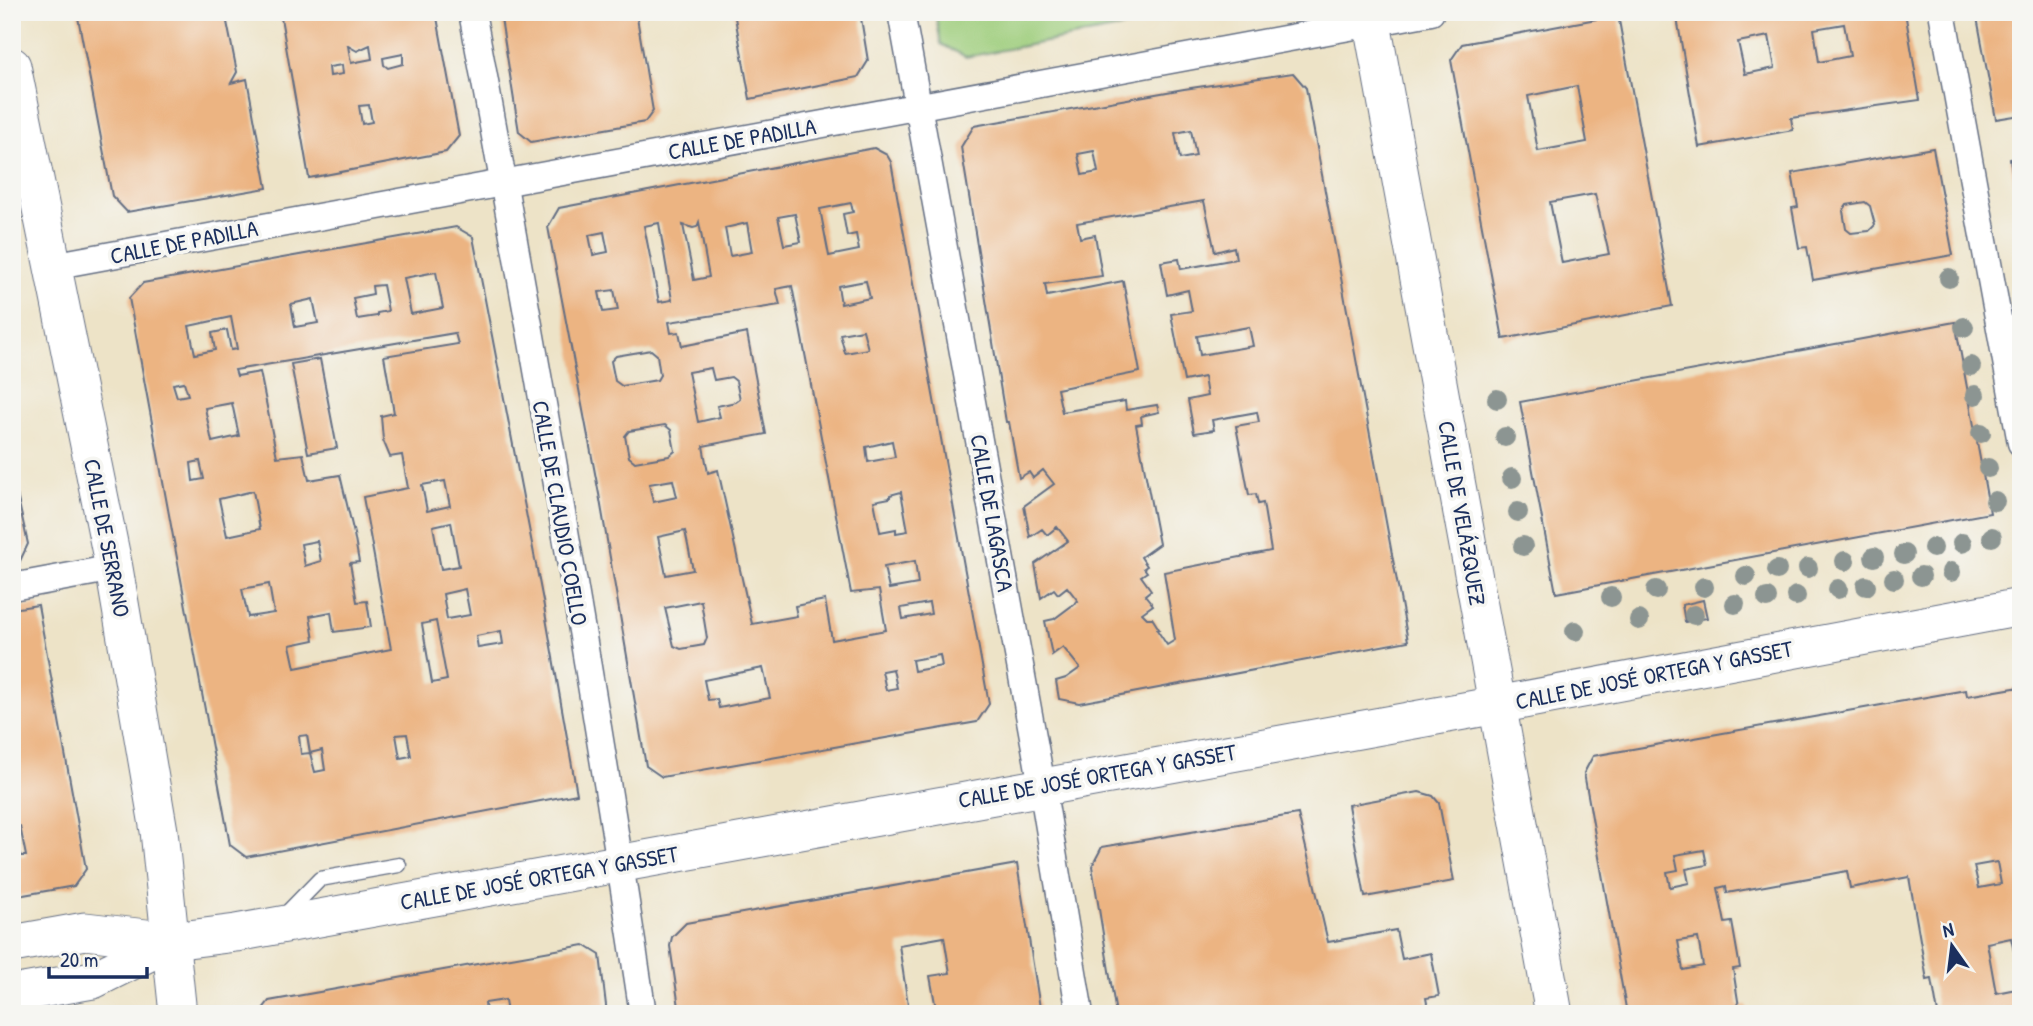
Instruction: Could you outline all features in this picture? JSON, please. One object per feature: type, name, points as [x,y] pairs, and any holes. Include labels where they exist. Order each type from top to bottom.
[{"type":"street","name":"CALLE DE CLAUDIO COELLO","points":[[472,12],[621,863],[643,1014]]},
{"type":"street","name":"CALLE DE LAGASCA","points":[[901,12],[1042,786],[1080,1014]]},
{"type":"street","name":"CALLE DE PADILLA","points":[[52,266],[918,107],[1371,18],[1431,12]]},
{"type":"street","points":[[1942,12],[2021,443]]},
{"type":"street","name":"CALLE DE VELÁZQUEZ","points":[[1371,18],[1554,1014]]},
{"type":"street","name":"CALLE DE SERRANO","points":[[12,66],[114,568],[159,831],[178,1014]]},
{"type":"street","points":[[12,587],[114,568]]},
{"type":"street","name":"CALLE DE JOSÉ ORTEGA Y GASSET","points":[[12,944],[85,931],[172,941],[275,926],[1497,705],[2021,607]]},
{"type":"street","name":"CALLE DE JOSÉ ORTEGA Y GASSET","points":[[12,994],[93,980],[172,941]]},
{"type":"lane","points":[[275,926],[320,879],[399,865]]},
{"type":"green space","points":[[935,12],[1204,12],[966,57],[941,44]]},
{"type":"building","points":[[77,12],[225,12],[237,72],[231,83],[247,79],[267,188],[127,212],[112,196]]},
{"type":"building","points":[[280,12],[436,12],[459,136],[446,152],[309,178]],"holes":[[[370,45],[372,59],[351,63],[348,46],[357,51]],[[403,54],[403,64],[388,68],[384,65],[383,58]],[[342,65],[343,74],[330,76],[329,67]],[[369,105],[372,122],[362,124],[359,106]]]},
{"type":"building","points":[[500,12],[636,12],[653,111],[645,122],[531,142],[519,132]]},
{"type":"building","points":[[734,12],[860,12],[868,61],[858,77],[750,99]]},
{"type":"building","points":[[1676,12],[1905,12],[1920,100],[1791,118],[1793,130],[1699,147]],"holes":[[[1844,24],[1850,56],[1819,62],[1814,29]],[[1769,36],[1775,68],[1745,74],[1738,42]]]},
{"type":"building","points":[[1976,12],[2021,12],[2021,115],[1996,119]]},
{"type":"building","points":[[1618,15],[1672,306],[1503,339],[1451,60],[1462,44]],"holes":[[[1577,86],[1587,142],[1538,151],[1528,96]],[[1595,194],[1609,254],[1562,263],[1550,202]]]},
{"type":"building","points":[[1293,73],[1306,88],[1408,641],[1079,703],[1059,699],[1056,681],[1066,678],[1080,668],[1063,647],[1052,655],[1045,621],[1054,619],[1078,601],[1067,587],[1058,594],[1054,589],[1041,598],[1035,564],[1068,541],[1057,527],[1047,535],[1042,529],[1030,537],[1024,506],[1054,484],[1043,470],[1033,478],[1029,472],[1019,478],[1009,422],[1006,422],[961,147],[974,126]],"holes":[[[1191,130],[1196,156],[1180,159],[1175,133]],[[1094,151],[1098,172],[1082,175],[1078,154]],[[1204,201],[1215,252],[1234,247],[1236,259],[1181,269],[1179,259],[1161,262],[1167,295],[1188,290],[1192,311],[1171,314],[1184,381],[1204,377],[1207,396],[1188,400],[1194,433],[1214,430],[1212,420],[1257,412],[1259,422],[1236,426],[1249,495],[1256,494],[1258,504],[1263,503],[1271,551],[1164,572],[1175,640],[1167,645],[1152,618],[1147,618],[1142,613],[1153,605],[1145,595],[1151,590],[1141,576],[1147,572],[1144,568],[1147,566],[1141,557],[1159,544],[1136,425],[1142,424],[1141,416],[1159,412],[1157,405],[1126,410],[1125,401],[1062,412],[1057,389],[1140,372],[1123,281],[1047,296],[1045,284],[1102,276],[1095,235],[1080,238],[1077,223]],[[1249,327],[1253,346],[1200,355],[1197,336]]]},
{"type":"building","points":[[874,148],[887,155],[891,162],[989,704],[977,722],[662,777],[646,766],[599,494],[548,227],[559,208]],"holes":[[[851,203],[853,212],[843,214],[847,236],[856,234],[859,250],[829,256],[820,209]],[[795,214],[801,242],[784,245],[778,217]],[[699,222],[709,277],[694,280],[683,225],[693,228],[697,227]],[[659,223],[672,300],[659,302],[644,226]],[[747,223],[752,252],[730,256],[725,228]],[[604,232],[608,252],[593,255],[589,235]],[[866,281],[870,298],[841,304],[838,286]],[[792,286],[851,593],[879,590],[886,630],[832,640],[825,600],[795,606],[797,616],[752,624],[718,470],[708,473],[703,446],[766,434],[747,333],[682,346],[679,332],[671,333],[669,322],[780,305],[776,289]],[[614,290],[618,310],[603,312],[599,292]],[[863,330],[868,349],[845,353],[840,334]],[[651,350],[657,355],[660,375],[657,380],[622,386],[615,381],[611,361],[616,356]],[[711,368],[714,380],[731,377],[736,381],[740,399],[717,406],[720,417],[698,422],[688,372]],[[665,425],[671,430],[675,451],[669,456],[635,462],[629,457],[625,436],[629,431]],[[892,441],[895,457],[868,462],[866,447]],[[673,480],[677,497],[653,502],[649,484]],[[901,492],[908,531],[896,533],[896,529],[880,532],[874,501],[890,498],[890,495]],[[685,531],[693,570],[666,575],[658,537]],[[915,561],[918,584],[889,589],[884,567]],[[701,601],[707,638],[704,645],[681,649],[674,646],[665,608]],[[929,603],[931,614],[903,619],[901,608]],[[940,655],[942,666],[914,671],[912,660]],[[763,668],[770,698],[719,708],[717,699],[708,700],[704,680]],[[893,669],[897,688],[886,690],[882,671]]]},
{"type":"building","points":[[1933,148],[1953,255],[1813,280],[1807,247],[1799,248],[1792,208],[1798,207],[1792,173]],"holes":[[[1865,202],[1870,206],[1875,225],[1869,231],[1851,233],[1846,229],[1843,211],[1847,205]]]},
{"type":"building","points":[[2021,157],[2021,213],[2019,214],[2010,159]]},
{"type":"building","points":[[456,227],[473,237],[577,794],[246,857],[230,845],[129,298],[143,283]],"holes":[[[436,272],[443,308],[411,314],[404,278]],[[383,285],[388,311],[357,319],[353,298],[373,294],[372,286]],[[313,299],[318,323],[295,327],[291,304]],[[231,317],[237,349],[231,350],[227,330],[212,333],[215,350],[195,354],[189,326]],[[455,333],[458,344],[384,356],[394,413],[381,416],[383,440],[390,457],[402,455],[408,488],[363,497],[391,649],[295,668],[290,645],[314,640],[310,616],[331,612],[334,632],[371,627],[367,601],[357,602],[350,563],[359,562],[340,475],[309,480],[303,454],[277,457],[260,372],[237,376],[235,370]],[[184,382],[188,395],[177,397],[173,384]],[[232,403],[239,436],[212,442],[205,408]],[[200,461],[204,479],[193,481],[191,463]],[[445,481],[450,506],[427,511],[422,485]],[[253,491],[260,529],[227,536],[219,499]],[[451,522],[459,566],[441,569],[433,526]],[[317,541],[321,561],[305,566],[301,544]],[[269,584],[274,613],[248,617],[242,589]],[[465,589],[470,615],[447,619],[443,594]],[[436,621],[447,680],[432,683],[422,624]],[[501,631],[503,644],[478,648],[476,636]],[[407,734],[411,756],[400,758],[396,735]],[[307,735],[310,753],[301,754],[299,736]],[[322,750],[325,770],[315,772],[310,753]]]},
{"type":"building","points":[[1955,322],[1990,513],[1556,593],[1520,402]]},
{"type":"building","points":[[320,359],[337,448],[308,453],[291,364]]},
{"type":"building","points":[[12,472],[28,544],[19,563],[12,564]]},
{"type":"building","points":[[1703,600],[1707,618],[1685,622],[1682,605]]},
{"type":"building","points":[[38,605],[86,869],[74,886],[12,897],[12,855],[26,856],[20,826],[12,827],[12,609]]},
{"type":"building","points":[[2020,687],[2021,983],[2011,938],[1987,943],[1996,993],[2021,988],[2021,1014],[1938,1014],[1932,979],[1927,980],[1909,877],[1850,888],[1847,871],[1727,893],[1726,886],[1718,888],[1725,923],[1732,922],[1740,968],[1733,969],[1739,1007],[1747,1005],[1748,1014],[1627,1014],[1584,773],[1593,756],[1966,690],[1967,696]],"holes":[[[1704,850],[1707,865],[1686,869],[1689,883],[1670,887],[1667,872],[1678,870],[1675,855]],[[1997,862],[2001,884],[1979,888],[1974,866]],[[1698,938],[1703,966],[1683,970],[1678,941]]]},
{"type":"building","points":[[1419,792],[1433,796],[1439,803],[1454,881],[1365,897],[1348,805]]},
{"type":"building","points":[[1298,814],[1328,942],[1396,930],[1402,959],[1431,953],[1439,996],[1426,998],[1429,1014],[1116,1014],[1092,866],[1102,847]]},
{"type":"building","points":[[1017,864],[1041,1014],[937,1014],[930,976],[950,973],[944,937],[899,945],[909,1011],[898,1014],[680,1014],[670,946],[672,937],[686,923]]},
{"type":"building","points":[[584,945],[600,955],[607,1014],[507,1014],[505,1000],[485,1003],[486,1014],[259,1014],[269,1001]]}]
